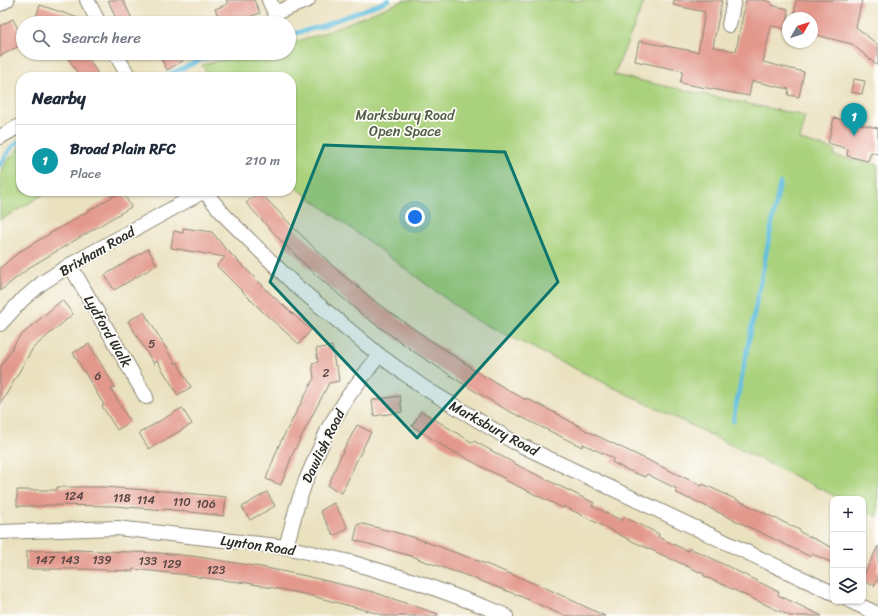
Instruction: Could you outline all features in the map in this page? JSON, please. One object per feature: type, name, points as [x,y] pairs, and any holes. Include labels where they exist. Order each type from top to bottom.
[{"type":"street","points":[[0,4],[7,0]]},
{"type":"street","points":[[87,0],[95,16]]},
{"type":"street","points":[[269,0],[275,13],[308,0]]},
{"type":"street","points":[[728,25],[734,0]]},
{"type":"street","points":[[119,60],[126,72]]},
{"type":"street","points":[[0,137],[16,128]]},
{"type":"street","name":"Brixham Road","points":[[0,324],[22,300],[42,283],[70,265],[195,196]]},
{"type":"street","name":"Marksbury Road","points":[[208,196],[226,217],[295,285],[379,355],[423,387],[514,442],[830,592]]},
{"type":"street","name":"Lydford Walk","points":[[70,265],[146,397]]},
{"type":"street","name":"Dawlish Road","points":[[286,547],[306,480],[329,427],[349,395],[379,355]]},
{"type":"street","name":"Lynton Road","points":[[0,532],[117,528],[286,547],[350,562],[417,582],[506,616]]},
{"type":"street","points":[[856,604],[878,614]]},
{"type":"highlighted area","points":[[324,145],[505,152],[558,282],[417,438],[270,282]]},
{"type":"green space","name":"Marksbury Road Open Space","points":[[405,0],[645,0],[614,75],[805,116],[800,140],[835,150],[834,156],[878,165],[878,517],[866,511],[866,496],[835,496],[472,318],[296,188],[296,72],[207,72],[202,65],[222,60],[296,60],[296,41],[319,35]]},
{"type":"green space","points":[[16,151],[16,196],[41,196],[0,220],[0,176],[6,162]]},
{"type":"building","points":[[108,0],[123,0],[131,16],[115,16]]},
{"type":"building","points":[[226,0],[254,0],[260,13],[252,16],[218,16],[215,9],[228,4]]},
{"type":"building","points":[[674,0],[722,0],[713,47],[736,51],[746,0],[764,0],[771,2],[771,5],[788,9],[788,12],[782,12],[782,28],[771,26],[763,62],[804,72],[799,97],[788,95],[789,89],[752,81],[749,96],[680,83],[683,71],[635,61],[639,41],[698,52],[705,12],[673,5]]},
{"type":"building","points":[[796,0],[862,0],[856,27],[878,45],[878,66],[852,44],[818,36],[818,12],[795,12]]},
{"type":"building","points":[[40,5],[72,16],[36,16]]},
{"type":"building","points":[[13,19],[16,25],[16,48],[0,56],[0,26]]},
{"type":"building","points":[[69,60],[89,60],[97,72],[77,72]]},
{"type":"building","points":[[162,60],[182,60],[183,61],[167,70]]},
{"type":"building","points":[[854,79],[865,81],[862,94],[851,92]]},
{"type":"building","points":[[834,118],[878,128],[878,154],[871,152],[868,161],[847,156],[848,149],[828,143]]},
{"type":"building","points":[[114,196],[125,196],[131,207],[30,267],[0,291],[0,268],[19,252]]},
{"type":"building","points":[[254,196],[264,196],[338,271],[381,306],[471,367],[470,368],[526,400],[526,398],[589,432],[702,486],[703,484],[800,530],[800,532],[830,547],[830,562],[812,554],[811,557],[675,492],[677,489],[647,474],[645,477],[625,469],[612,462],[613,458],[583,444],[582,447],[510,412],[413,351],[364,316],[317,276],[285,245],[246,203]]},
{"type":"building","points":[[183,228],[212,232],[221,244],[264,288],[311,330],[299,344],[263,312],[217,266],[225,257],[171,248],[174,231],[183,233]]},
{"type":"building","points":[[148,249],[157,265],[114,290],[105,275]]},
{"type":"building","points":[[62,300],[73,314],[33,348],[0,405],[0,368],[19,337]]},
{"type":"building","points":[[144,312],[175,363],[177,362],[191,387],[178,395],[157,361],[154,364],[128,321]]},
{"type":"building","points":[[89,344],[115,387],[111,389],[130,422],[117,430],[73,353]]},
{"type":"building","points":[[332,346],[339,381],[329,383],[293,453],[281,485],[266,479],[279,445],[314,378],[312,363],[318,362],[316,349]]},
{"type":"building","points":[[400,396],[402,412],[374,416],[372,400]]},
{"type":"building","points":[[182,408],[192,424],[149,449],[139,433]]},
{"type":"building","points":[[421,411],[473,443],[474,441],[521,467],[594,503],[592,506],[622,521],[624,517],[659,534],[658,537],[688,551],[689,548],[703,554],[779,592],[778,595],[822,616],[790,616],[630,540],[564,506],[563,508],[505,480],[506,479],[455,452],[454,453],[412,426]]},
{"type":"building","points":[[357,425],[371,432],[342,493],[328,486],[341,455]]},
{"type":"building","points":[[57,487],[103,487],[226,497],[224,516],[165,509],[115,506],[17,506],[17,490],[57,490]]},
{"type":"building","points":[[267,492],[275,506],[250,520],[242,507]]},
{"type":"building","points":[[334,503],[348,528],[334,536],[320,511]]},
{"type":"building","points":[[358,524],[413,537],[481,562],[548,589],[605,616],[564,616],[520,596],[465,575],[418,558],[354,540]]},
{"type":"building","points":[[878,546],[878,579],[874,586],[866,582],[866,571]]},
{"type":"building","points":[[76,550],[159,553],[192,556],[261,567],[373,592],[438,614],[437,616],[385,616],[304,594],[247,583],[197,576],[133,569],[133,571],[27,569],[27,551]]},
{"type":"waterway","points":[[296,33],[319,27],[389,0]]},
{"type":"waterway","points":[[174,72],[201,60]]},
{"type":"waterway","points":[[0,165],[11,148],[16,144]]},
{"type":"waterway","points":[[733,421],[780,183]]},
{"type":"place","name":"Broad Plain RFC","points":[[854,136]]}]
